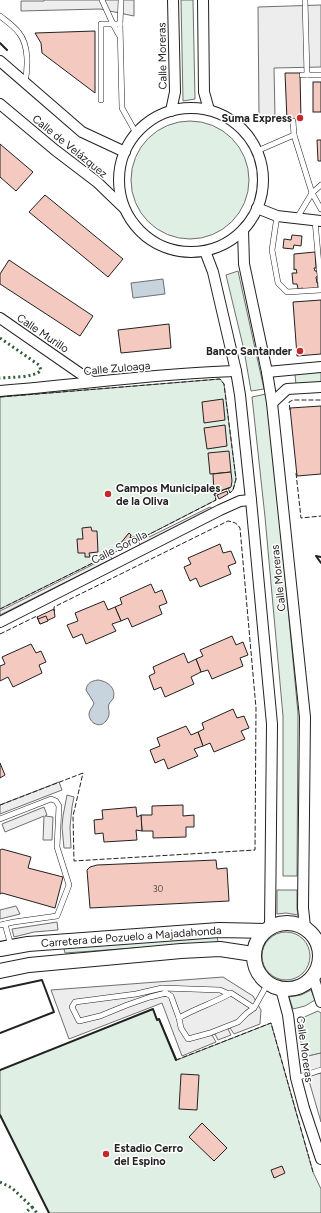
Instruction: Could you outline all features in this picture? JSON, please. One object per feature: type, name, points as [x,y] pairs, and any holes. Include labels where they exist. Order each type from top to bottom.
[{"type":"street","name":"Calle Moreras","points":[[171,110],[175,92],[173,0]]},
{"type":"street","points":[[203,0],[204,92],[209,110]]},
{"type":"street","name":"Calle de Velázquez","points":[[0,61],[82,132],[124,152]]},
{"type":"street","name":"Calle de Velázquez","points":[[0,104],[55,150],[97,182],[124,208]]},
{"type":"street","points":[[197,108],[209,110],[224,116],[238,125],[249,137],[257,151],[262,170],[262,189],[258,208],[243,230],[231,240],[219,246],[205,251],[185,252],[166,248],[148,238],[134,225],[124,208],[119,189],[119,170],[124,152],[136,133],[152,119],[171,110],[197,108]]},
{"type":"street","points":[[258,208],[277,216],[318,221]]},
{"type":"street","name":"Calle Moreras","points":[[243,230],[244,264],[267,372],[272,403],[305,717],[303,908],[305,927]]},
{"type":"street","name":"Calle Moreras","points":[[205,251],[213,272],[236,370],[240,395],[272,724],[267,929]]},
{"type":"street","name":"Calle Murillo","points":[[0,318],[92,382]]},
{"type":"street","points":[[267,372],[321,367]]},
{"type":"street","name":"Calle Zuloaga","points":[[0,391],[236,370]]},
{"type":"street","points":[[272,403],[287,389],[321,387]]},
{"type":"street","name":"Calle Sorolla","points":[[0,622],[220,510],[240,501],[251,500]]},
{"type":"street","points":[[318,968],[307,983],[299,987],[281,989],[268,983],[261,978],[254,962],[253,954],[258,938],[267,929],[278,923],[296,923],[305,927],[310,932],[320,944],[318,968],[321,1002]]},
{"type":"street","name":"Carretera de Pozuelo a Majadahonda","points":[[6,948],[28,944],[219,930],[267,929]]},
{"type":"street","name":"Carretera de Pozuelo a Majadahonda","points":[[0,971],[29,965],[180,951],[220,949],[253,954]]},
{"type":"street","name":"Calle Moreras","points":[[281,989],[288,1015],[296,1078],[304,1108],[321,1159]]},
{"type":"lane","points":[[102,0],[120,36]]},
{"type":"lane","points":[[120,0],[122,108],[136,133]]},
{"type":"lane","points":[[305,0],[305,75],[321,75]]},
{"type":"lane","points":[[0,16],[20,33],[26,49],[27,71],[25,82]]},
{"type":"lane","points":[[101,100],[101,24],[120,24]]},
{"type":"lane","points":[[293,121],[294,135],[312,193],[321,209]]},
{"type":"lane","points":[[257,151],[294,135]]},
{"type":"lane","points":[[297,218],[312,193],[321,185]]},
{"type":"lane","points":[[277,216],[272,250],[278,283],[287,292],[321,289],[318,221]]},
{"type":"lane","points":[[0,819],[51,799],[56,801],[59,806],[57,847],[70,885],[58,916],[3,925],[6,948]]},
{"type":"lane","points":[[254,1008],[231,993],[229,994],[220,990],[162,988],[136,994],[75,1002],[72,1007],[79,1021],[100,1016],[150,997],[166,994],[171,996],[181,1028],[188,1039],[210,1033],[238,1022],[254,1008],[268,983]]},
{"type":"lane","points":[[179,1018],[229,994]]},
{"type":"lane","points":[[296,1078],[321,1071]]},
{"type":"green space","points":[[181,0],[193,0],[195,99],[183,101]]},
{"type":"green space","points":[[190,121],[202,122],[213,126],[232,138],[244,157],[248,168],[248,192],[244,203],[232,222],[213,234],[202,238],[190,239],[178,238],[167,234],[148,222],[136,203],[132,192],[131,180],[132,168],[136,157],[148,138],[167,126],[178,122]]},
{"type":"green space","points":[[238,271],[264,389],[251,391],[244,350],[226,275]]},
{"type":"green space","points":[[321,372],[321,383],[296,385],[295,374]]},
{"type":"green space","name":"Campos Municipales de la Oliva","points":[[220,379],[224,384],[236,479],[233,490],[230,493],[228,488],[215,494],[216,500],[142,538],[140,535],[130,538],[131,535],[129,533],[120,544],[121,549],[0,609],[0,397]]},
{"type":"green space","points":[[266,394],[298,713],[297,876],[283,876],[283,716],[265,517],[252,397]]},
{"type":"green space","points":[[277,890],[297,890],[298,915],[286,913],[277,914]]},
{"type":"green space","points":[[281,932],[291,932],[303,939],[310,951],[310,961],[303,973],[291,980],[281,980],[273,976],[266,969],[262,961],[262,951],[266,943],[273,936]]},
{"type":"green space","points":[[217,936],[218,942],[65,953],[63,945]]},
{"type":"green space","points":[[311,990],[315,1000],[305,1006],[293,1009],[289,997],[301,995]]},
{"type":"green space","points":[[153,1009],[177,1060],[271,1023],[313,1172],[321,1189],[321,1213],[49,1213],[0,1115],[0,1070]]},
{"type":"green space","points":[[318,1011],[321,1013],[321,1053],[304,1057],[301,1042],[302,1018]]},
{"type":"shaded area","points":[[134,0],[134,16],[100,9],[21,11],[21,1]]},
{"type":"shaded area","points":[[321,5],[321,67],[274,68],[275,116],[259,117],[258,7]]},
{"type":"shaded area","points":[[163,279],[165,294],[133,298],[131,283]]},
{"type":"shaded area","points":[[210,507],[213,509],[140,545],[139,542]]},
{"type":"shaded area","points":[[110,556],[112,559],[0,615],[0,611]]},
{"type":"shaded area","points":[[98,680],[108,684],[114,692],[113,699],[109,704],[108,718],[101,725],[95,724],[89,717],[89,713],[94,703],[86,690],[90,683]]},
{"type":"shaded area","points":[[59,782],[62,790],[0,814],[0,805]]},
{"type":"shaded area","points":[[67,795],[74,797],[70,827],[71,848],[64,848],[62,827]]},
{"type":"shaded area","points":[[44,807],[47,815],[45,816],[53,817],[52,840],[43,840],[44,816],[5,832],[2,824]]},
{"type":"shaded area","points":[[16,906],[20,914],[0,919],[0,910]]},
{"type":"shaded area","points":[[57,922],[58,930],[34,932],[14,937],[12,929]]},
{"type":"shaded area","points":[[223,977],[253,996],[261,1010],[260,1024],[234,1034],[230,1028],[228,1029],[231,1035],[218,1040],[215,1034],[212,1035],[216,1042],[182,1056],[162,1003],[69,1039],[51,990]]},
{"type":"shaded area","points":[[321,1053],[321,1122],[307,1074],[304,1057]]},
{"type":"building","points":[[95,31],[95,93],[42,53],[41,43],[35,33]]},
{"type":"building","points":[[285,73],[300,73],[301,120],[287,120]]},
{"type":"building","points":[[313,82],[321,82],[321,112],[313,112]]},
{"type":"building","points":[[317,140],[321,140],[321,161],[318,161]]},
{"type":"building","points":[[0,144],[33,172],[16,191],[0,177]]},
{"type":"building","points":[[45,195],[123,259],[108,277],[29,212]]},
{"type":"building","points":[[292,235],[302,236],[301,246],[294,245],[293,249],[283,248],[284,239],[291,240]]},
{"type":"building","points":[[315,252],[316,268],[314,268],[315,271],[317,271],[318,276],[316,277],[318,289],[298,289],[297,284],[293,284],[292,273],[297,273],[296,269],[294,270],[294,254]]},
{"type":"building","points":[[9,260],[93,316],[80,336],[0,284],[0,274]]},
{"type":"building","points":[[321,300],[321,354],[297,356],[293,302]]},
{"type":"building","points":[[169,324],[171,348],[121,353],[118,330]]},
{"type":"building","points":[[223,399],[225,420],[204,423],[202,402]]},
{"type":"building","points":[[321,406],[321,474],[297,476],[290,408]]},
{"type":"building","points":[[225,425],[227,446],[207,449],[204,428]]},
{"type":"building","points":[[229,451],[231,472],[210,474],[208,453]]},
{"type":"building","points":[[231,472],[231,487],[214,493],[213,474]]},
{"type":"building","points":[[227,491],[228,494],[219,499],[217,495]]},
{"type":"building","points":[[91,527],[92,531],[97,531],[98,552],[89,553],[90,557],[85,557],[85,553],[78,553],[77,539],[83,539],[82,528]]},
{"type":"building","points":[[129,533],[131,535],[130,538],[140,535],[142,538],[121,549],[120,544]]},
{"type":"building","points":[[220,544],[223,553],[231,551],[236,563],[228,566],[231,574],[200,587],[196,578],[190,581],[184,567],[191,564],[188,558]]},
{"type":"building","points":[[151,584],[155,593],[162,590],[167,603],[159,606],[162,614],[132,627],[128,618],[121,621],[115,607],[122,604],[120,598]]},
{"type":"building","points":[[104,601],[108,610],[115,607],[121,621],[112,624],[116,631],[86,644],[82,634],[73,638],[67,625],[78,621],[75,613]]},
{"type":"building","points":[[54,609],[55,617],[40,624],[37,617]]},
{"type":"building","points":[[46,616],[48,621],[40,624],[38,619]]},
{"type":"building","points":[[232,636],[236,645],[243,642],[248,655],[240,658],[243,666],[212,679],[208,670],[201,672],[196,659],[203,656],[200,650]]},
{"type":"building","points":[[31,644],[36,653],[41,651],[46,662],[39,665],[42,673],[13,687],[8,677],[0,681],[0,666],[5,664],[2,657]]},
{"type":"building","points":[[184,653],[188,663],[196,659],[201,672],[191,677],[194,684],[165,697],[161,687],[154,690],[149,676],[155,673],[153,667]]},
{"type":"building","points":[[233,709],[237,718],[244,716],[249,728],[241,731],[245,739],[214,752],[210,743],[203,746],[198,732],[204,729],[202,723]]},
{"type":"building","points":[[186,726],[191,735],[198,732],[203,746],[194,749],[198,756],[168,769],[164,759],[155,763],[150,750],[160,746],[157,738]]},
{"type":"building","points":[[0,763],[5,775],[0,778]]},
{"type":"building","points":[[183,805],[183,816],[194,815],[194,827],[186,827],[186,837],[153,838],[153,831],[142,831],[141,815],[152,815],[152,806]]},
{"type":"building","points":[[136,807],[137,817],[141,815],[142,831],[136,830],[137,840],[104,842],[103,833],[95,834],[94,820],[103,819],[102,810]]},
{"type":"building","points":[[2,849],[31,857],[28,868],[63,877],[55,908],[2,893],[0,894],[0,850]]},
{"type":"building","points":[[216,860],[217,869],[227,868],[229,901],[90,908],[87,870],[90,867],[97,865]]},
{"type":"building","points":[[181,1074],[199,1075],[197,1110],[179,1109]]},
{"type":"building","points":[[202,1123],[227,1148],[214,1161],[189,1137]]},
{"type":"building","points":[[282,1166],[285,1173],[274,1178],[271,1170]]},
{"type":"hedge","points":[[0,338],[39,365],[41,370],[38,373],[28,376],[0,378]]},
{"type":"hedge","points":[[0,1182],[12,1188],[32,1207],[25,1213]]},
{"type":"hedge","points":[[32,1207],[37,1213]]},
{"type":"fence","points":[[0,397],[220,379],[224,384],[236,479],[233,490],[230,493],[229,488],[214,494],[216,500],[142,538],[141,536]]},
{"type":"fence","points":[[290,410],[289,402],[293,400],[321,400]]},
{"type":"fence","points":[[296,473],[301,518],[321,516]]},
{"type":"fence","points":[[54,611],[54,607],[228,521],[235,523],[240,528],[256,708],[255,850],[74,861],[73,816],[83,773]]},
{"type":"fence","points":[[0,609],[121,549],[120,547]]},
{"type":"fence","points":[[0,634],[37,616],[38,619]]},
{"type":"fence","points":[[0,805],[83,773]]},
{"type":"fence","points":[[176,1060],[271,1023],[313,1172]]},
{"type":"wall","points":[[0,43],[7,50]]},
{"type":"wall","points":[[321,557],[316,556],[321,563]]},
{"type":"wall","points":[[0,989],[42,980],[54,1012],[0,1033]]},
{"type":"wall","points":[[0,1070],[153,1009],[157,1020],[159,1019],[176,1060]]},
{"type":"wall","points":[[0,1115],[49,1213]]},
{"type":"place","name":"Suma Express","points":[[300,118]]},
{"type":"place","name":"Banco Santander","points":[[300,351]]},
{"type":"place","name":"Campos Municipales de la Oliva","points":[[108,494]]},
{"type":"place","name":"Estadio Cerro del Espino","points":[[106,1154]]}]
